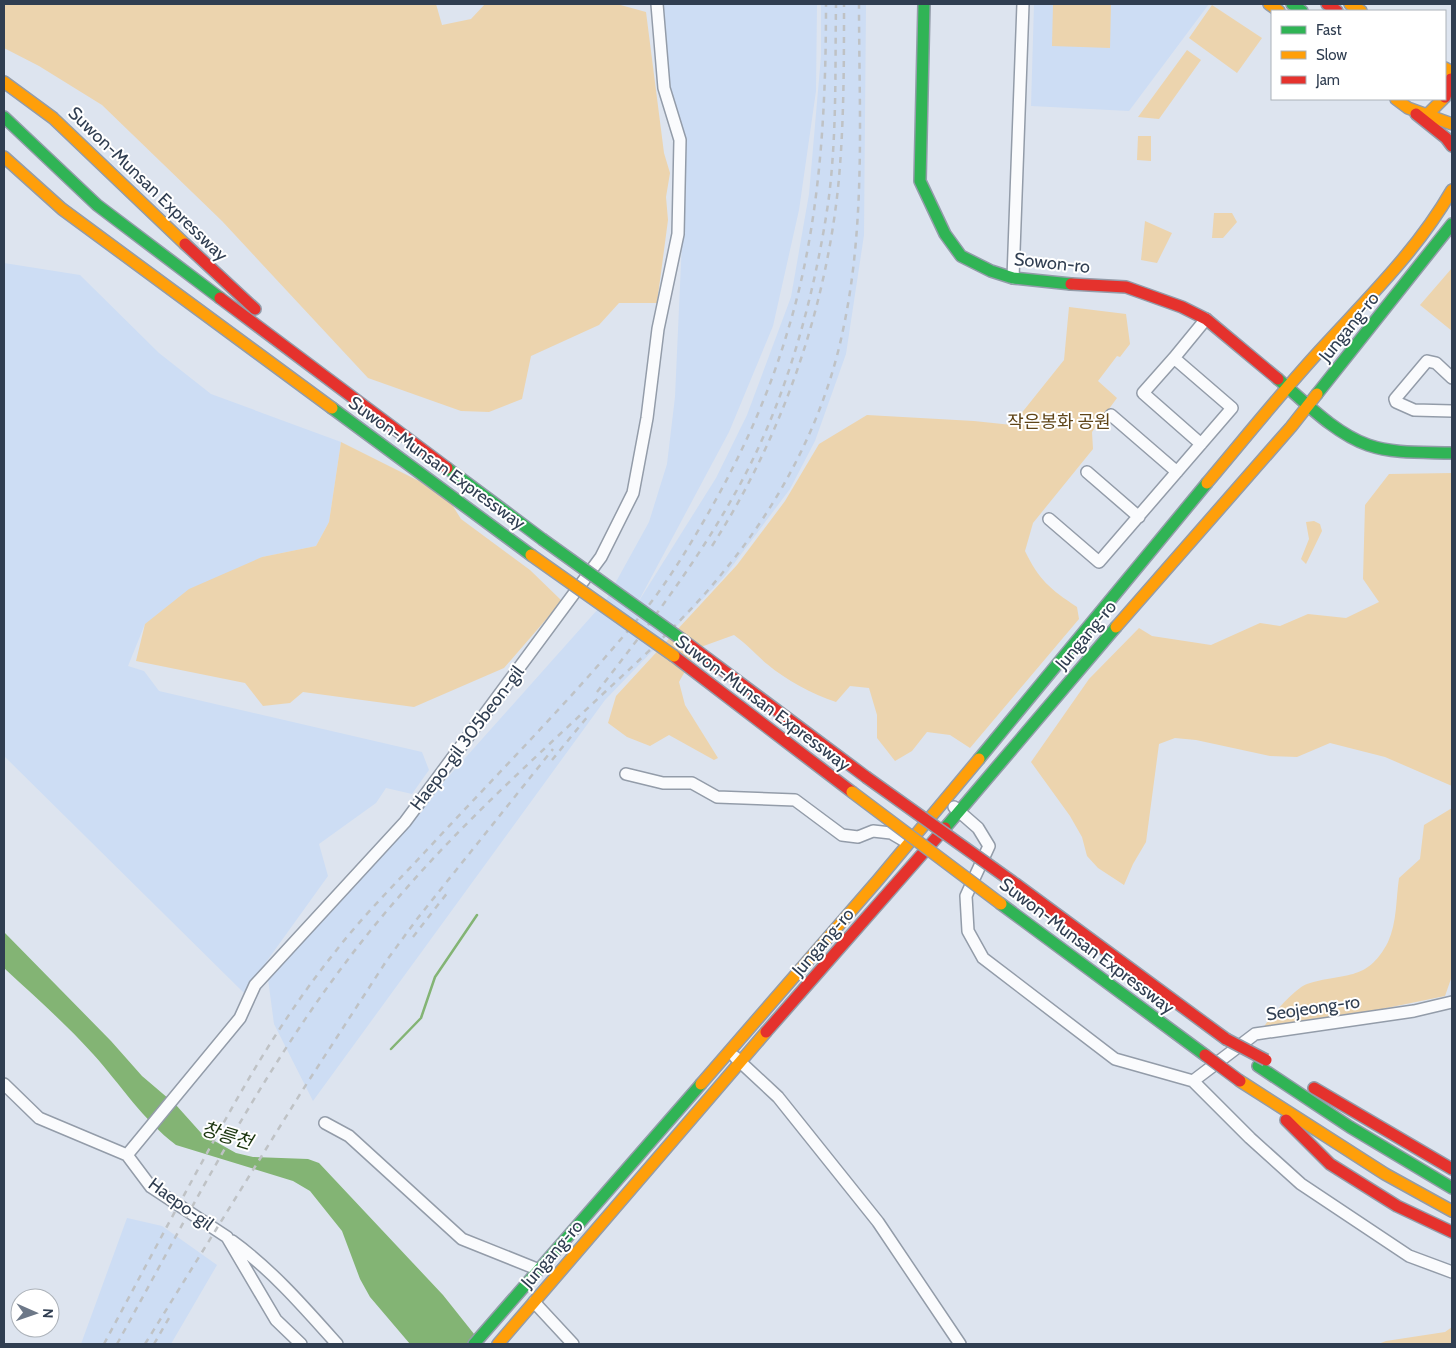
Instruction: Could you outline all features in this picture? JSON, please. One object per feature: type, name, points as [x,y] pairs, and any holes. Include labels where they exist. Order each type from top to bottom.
[{"type":"main road","name":"Sowon-ro","points":[[924,4],[919,148],[920,181],[945,234],[961,256],[991,272],[1013,278],[1039,282],[1126,287],[1182,307],[1206,320],[1309,404]]},
{"type":"main road","points":[[1446,91],[1450,76]]},
{"type":"main road","name":"Suwon-Munsan Expressway","points":[[4,82],[27,96],[54,119],[127,190],[330,378]]},
{"type":"main road","points":[[1397,100],[1446,138],[1452,146]]},
{"type":"main road","points":[[1428,114],[1442,100]]},
{"type":"main road","points":[[1408,108],[1452,124]]},
{"type":"main road","name":"Suwon-Munsan Expressway","points":[[4,117],[96,205],[330,378],[542,539],[1226,1039],[1350,1127],[1452,1188]]},
{"type":"main road","name":"Suwon-Munsan Expressway","points":[[4,157],[62,209],[531,555],[674,656],[1001,904],[1240,1081],[1385,1174],[1452,1211]]},
{"type":"main road","name":"Suwon-Munsan Expressway","points":[[12,181],[62,209]]},
{"type":"main road","points":[[1451,192],[1452,181]]},
{"type":"main road","name":"Jungang-ro","points":[[474,1344],[909,844],[1269,409],[1289,389],[1308,363],[1412,251],[1451,192]]},
{"type":"main road","name":"Jungang-ro","points":[[498,1344],[740,1062],[960,812],[1160,575],[1309,404],[1452,224]]},
{"type":"main road","points":[[1309,404],[1339,430],[1368,445],[1405,451],[1452,453]]},
{"type":"main road","points":[[1262,1063],[1304,1082],[1452,1169]]},
{"type":"main road","points":[[1258,1092],[1330,1164],[1397,1206],[1452,1232]]},
{"type":"street","name":"Haepo-gil 305beon-gil","points":[[127,1155],[240,1018],[255,985],[404,822],[601,557],[633,493],[646,418],[658,329],[678,234],[680,140],[664,88],[657,4]]},
{"type":"street","points":[[1013,278],[1023,4]]},
{"type":"street","points":[[1201,444],[1143,393],[1206,320]]},
{"type":"street","points":[[1049,519],[1099,562],[1232,408],[1174,358]]},
{"type":"street","points":[[1452,378],[1436,363],[1427,361],[1395,399],[1396,402],[1414,410],[1452,411]]},
{"type":"street","points":[[1111,415],[1177,472]]},
{"type":"street","points":[[1087,472],[1138,517]]},
{"type":"street","points":[[626,774],[663,782],[692,783],[717,797],[795,800],[842,835],[858,837],[873,831],[890,833],[909,844]]},
{"type":"street","points":[[945,800],[978,828],[989,846],[966,896],[968,931],[983,958],[1115,1059],[1193,1081],[1250,1138],[1301,1184],[1409,1256],[1452,1272]]},
{"type":"street","name":"Seojeong-ro","points":[[1193,1081],[1255,1034],[1414,1011],[1452,1002]]},
{"type":"street","points":[[729,1050],[778,1097],[878,1222],[960,1344]]},
{"type":"street","points":[[4,1084],[39,1118],[127,1155]]},
{"type":"street","name":"Jungang-ro","points":[[325,1123],[349,1136],[462,1239],[537,1270]]},
{"type":"street","name":"Haepo-gil","points":[[127,1155],[151,1187],[227,1237],[276,1320],[300,1344]]},
{"type":"street","points":[[227,1237],[255,1258],[294,1294],[337,1344]]},
{"type":"street","points":[[531,1306],[573,1344]]},
{"type":"shaded area","points":[[662,4],[817,4],[816,91],[799,210],[773,326],[729,432],[637,604],[716,478],[747,415],[791,297],[809,194],[821,56],[821,4],[866,4],[864,235],[846,354],[815,441],[790,489],[724,577],[605,700],[313,1101],[274,1024],[268,979],[606,600],[649,522],[667,464],[675,397],[682,241],[684,140],[669,89]]},
{"type":"shaded area","points":[[1034,4],[1209,4],[1129,111],[1031,106]]},
{"type":"shaded area","points":[[4,263],[80,275],[159,353],[211,394],[341,442],[329,522],[316,546],[262,557],[145,624],[128,666],[144,671],[159,691],[422,752],[429,770],[412,794],[386,788],[376,803],[319,844],[328,876],[244,993],[4,756]]},
{"type":"shaded area","points":[[4,932],[111,1041],[142,1076],[176,1105],[202,1134],[236,1153],[253,1157],[308,1159],[319,1163],[443,1295],[482,1344],[410,1344],[370,1297],[360,1279],[342,1231],[310,1191],[293,1181],[176,1145],[164,1135],[142,1113],[82,1043],[4,968]]},
{"type":"shaded area","points":[[127,1218],[162,1226],[217,1265],[171,1344],[81,1344]]},
{"type":"green space","points":[[4,4],[436,4],[442,25],[471,19],[485,4],[617,4],[646,12],[664,153],[670,173],[666,197],[668,220],[657,303],[619,303],[599,325],[531,356],[522,399],[489,412],[461,411],[368,378],[222,221],[102,105],[39,66],[4,48]]},
{"type":"green space","points":[[1053,4],[1111,4],[1110,48],[1052,46]]},
{"type":"green space","points":[[1212,5],[1262,38],[1237,73],[1189,38]]},
{"type":"green space","points":[[1187,50],[1201,60],[1159,119],[1138,117]]},
{"type":"green space","points":[[1138,136],[1151,136],[1151,161],[1137,160]]},
{"type":"green space","points":[[1214,213],[1232,213],[1237,222],[1223,238],[1212,238]]},
{"type":"green space","points":[[1145,221],[1172,233],[1157,263],[1141,260]]},
{"type":"green space","points":[[1452,268],[1452,331],[1420,305]]},
{"type":"green space","name":"작은봉화 공원","points":[[1069,307],[1126,314],[1130,344],[1120,357],[1117,356],[1098,381],[1117,398],[1092,432],[1093,449],[1033,523],[1025,551],[1040,577],[1059,595],[1077,607],[1079,619],[970,748],[950,735],[927,732],[912,751],[895,761],[877,738],[877,715],[869,688],[850,686],[836,702],[827,699],[782,676],[734,635],[698,648],[679,682],[685,705],[718,758],[714,760],[669,735],[650,746],[627,737],[608,723],[616,696],[737,565],[785,501],[819,444],[867,415],[1012,425],[1064,360]]},
{"type":"green space","points":[[341,442],[419,481],[451,503],[461,519],[530,570],[562,601],[504,668],[414,707],[303,692],[290,703],[263,706],[245,683],[136,661],[145,624],[189,589],[262,557],[316,546],[329,522]]},
{"type":"green space","points":[[1452,473],[1452,786],[1385,757],[1330,743],[1297,757],[1270,756],[1196,740],[1175,738],[1159,744],[1146,842],[1133,864],[1124,885],[1098,868],[1087,856],[1082,837],[1070,816],[1031,762],[1089,679],[1139,628],[1152,636],[1211,645],[1260,623],[1280,626],[1308,614],[1346,618],[1379,602],[1363,579],[1365,505],[1389,474]]},
{"type":"green space","points":[[1314,521],[1320,524],[1322,531],[1306,564],[1301,559],[1309,539],[1306,522]]},
{"type":"green space","points":[[1452,808],[1452,976],[1445,996],[1348,1016],[1262,1030],[1282,1004],[1302,987],[1320,980],[1353,974],[1363,970],[1380,955],[1388,942],[1393,927],[1399,878],[1420,859],[1424,825]]},
{"type":"green space","points":[[1452,1327],[1452,1344],[1378,1344],[1386,1341],[1445,1332]]},
{"type":"waterway","points":[[391,1049],[421,1018],[435,977],[477,915]]},
{"type":"railway","points":[[104,1344],[216,1136],[247,1082],[297,1003],[345,939],[367,914],[534,736],[615,646],[666,582],[715,501],[751,430],[780,355],[799,291],[814,210],[819,168],[825,86],[826,4]]},
{"type":"railway","points":[[597,692],[669,597],[718,523],[751,463],[782,392],[805,317],[822,242],[828,204],[834,129],[836,4]]},
{"type":"railway","points":[[712,546],[760,461],[780,416],[812,323],[824,275],[833,227],[841,156],[844,4]]},
{"type":"railway","points":[[117,1344],[245,1114],[316,1003],[355,950],[421,871],[447,844],[697,603],[745,544],[782,488],[798,458],[825,395],[843,330],[850,290],[855,249],[860,167],[859,4]]},
{"type":"railway","points":[[552,760],[588,716]]},
{"type":"railway","points":[[145,1344],[302,1091],[387,960],[417,919],[553,749]]},
{"type":"railway","points":[[413,937],[448,892]]},
{"type":"railway","points":[[154,1344],[169,1318]]},
{"type":"traffic: fast","points":[[924,4],[920,181],[945,234],[961,256],[991,271],[1013,278],[1071,284]]},
{"type":"traffic: fast","points":[[1292,4],[1301,10]]},
{"type":"traffic: fast","points":[[4,117],[97,205],[220,298]]},
{"type":"traffic: fast","points":[[1317,394],[1452,224]]},
{"type":"traffic: fast","points":[[1278,379],[1309,407],[1355,440],[1378,448],[1399,451],[1452,453]]},
{"type":"traffic: fast","points":[[332,408],[531,555]]},
{"type":"traffic: fast","points":[[447,468],[542,539]]},
{"type":"traffic: fast","points":[[979,759],[1207,483]]},
{"type":"traffic: fast","points":[[542,539],[684,641]]},
{"type":"traffic: fast","points":[[945,828],[1116,627]]},
{"type":"traffic: fast","points":[[1001,904],[1205,1055]]},
{"type":"traffic: fast","points":[[1258,1066],[1350,1127],[1452,1188]]},
{"type":"traffic: fast","points":[[474,1344],[701,1084]]},
{"type":"traffic: slow","points":[[1269,4],[1278,10]]},
{"type":"traffic: slow","points":[[1350,4],[1359,10]]},
{"type":"traffic: slow","points":[[1446,69],[1452,72]]},
{"type":"traffic: slow","points":[[4,82],[53,118],[185,244]]},
{"type":"traffic: slow","points":[[1397,100],[1408,108],[1452,124]]},
{"type":"traffic: slow","points":[[1428,114],[1442,100]]},
{"type":"traffic: slow","points":[[4,157],[62,209],[332,408]]},
{"type":"traffic: slow","points":[[1207,483],[1295,379],[1409,252],[1439,212],[1452,190]]},
{"type":"traffic: slow","points":[[1116,627],[1291,427],[1317,394]]},
{"type":"traffic: slow","points":[[531,555],[674,656]]},
{"type":"traffic: slow","points":[[701,1084],[878,880],[979,759]]},
{"type":"traffic: slow","points":[[852,792],[1001,904]]},
{"type":"traffic: slow","points":[[498,1344],[766,1032]]},
{"type":"traffic: slow","points":[[1240,1081],[1385,1174],[1452,1211]]},
{"type":"traffic: jam","points":[[1327,4],[1336,10]]},
{"type":"traffic: jam","points":[[1446,94],[1451,79]]},
{"type":"traffic: jam","points":[[1416,114],[1446,138],[1452,146]]},
{"type":"traffic: jam","points":[[185,244],[255,309]]},
{"type":"traffic: jam","points":[[1071,284],[1126,287],[1182,307],[1206,319],[1278,379]]},
{"type":"traffic: jam","points":[[220,298],[447,468]]},
{"type":"traffic: jam","points":[[684,641],[866,777]]},
{"type":"traffic: jam","points":[[674,656],[852,792]]},
{"type":"traffic: jam","points":[[866,777],[1017,885]]},
{"type":"traffic: jam","points":[[766,1032],[945,828]]},
{"type":"traffic: jam","points":[[1017,885],[1226,1039]]},
{"type":"traffic: jam","points":[[1226,1039],[1266,1060]]},
{"type":"traffic: jam","points":[[1205,1055],[1240,1081]]},
{"type":"traffic: jam","points":[[1314,1088],[1452,1169]]},
{"type":"traffic: jam","points":[[1286,1120],[1330,1164],[1397,1206],[1452,1232]]},
{"type":"water label","name":"창릉천","points":[[227,1135]]}]
